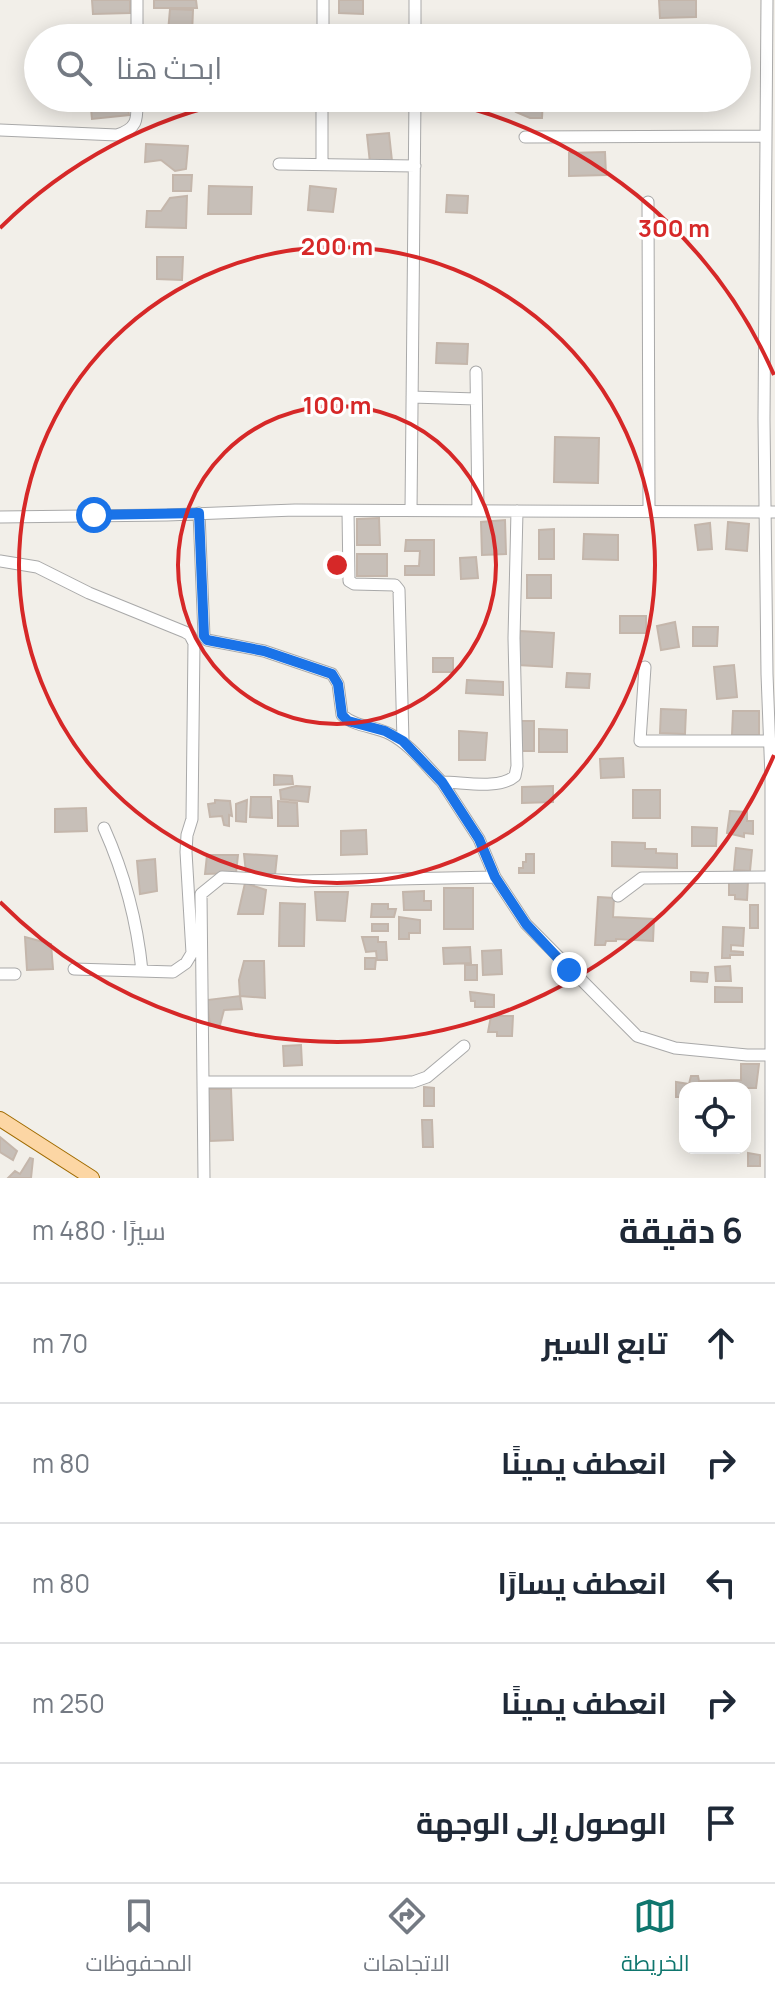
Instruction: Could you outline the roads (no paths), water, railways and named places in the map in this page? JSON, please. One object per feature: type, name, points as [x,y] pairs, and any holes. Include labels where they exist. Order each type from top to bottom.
[{"type":"main road","points":[[0,1119],[92,1178]]},
{"type":"street","points":[[137,0],[137,24]]},
{"type":"street","points":[[323,0],[323,24]]},
{"type":"street","points":[[415,0],[415,24]]},
{"type":"street","points":[[767,0],[771,93],[766,136],[771,190],[771,1178]]},
{"type":"street","points":[[0,130],[117,135],[131,130],[135,112]]},
{"type":"street","points":[[322,112],[322,164]]},
{"type":"street","points":[[411,510],[415,112]]},
{"type":"street","points":[[525,137],[766,136]]},
{"type":"street","points":[[279,164],[415,166]]},
{"type":"street","points":[[648,202],[649,510]]},
{"type":"street","points":[[476,372],[478,510]]},
{"type":"street","points":[[412,397],[476,399]]},
{"type":"street","points":[[0,517],[411,510],[770,512]]},
{"type":"street","points":[[348,511],[349,581],[354,584],[395,585],[399,590],[403,741]]},
{"type":"street","points":[[442,782],[508,782],[515,776],[517,511]]},
{"type":"street","points":[[199,513],[204,636],[207,640],[264,651],[332,674],[338,684],[342,715],[348,721],[385,731],[403,741],[442,782],[479,839],[495,877],[526,924],[637,1036],[675,1048],[773,1055]]},
{"type":"street","points":[[0,561],[37,567],[89,593],[185,632],[193,639],[192,819],[186,852],[192,953],[186,963],[173,972],[74,969]]},
{"type":"street","points":[[645,667],[640,741],[769,741]]},
{"type":"street","points":[[104,828],[120,865],[134,912],[142,971]]},
{"type":"street","points":[[204,1178],[201,897],[218,878],[313,881],[495,877]]},
{"type":"street","points":[[618,896],[642,878],[770,877]]},
{"type":"street","points":[[0,974],[15,974]]},
{"type":"street","points":[[203,1082],[413,1082],[427,1077],[464,1046]]}]
